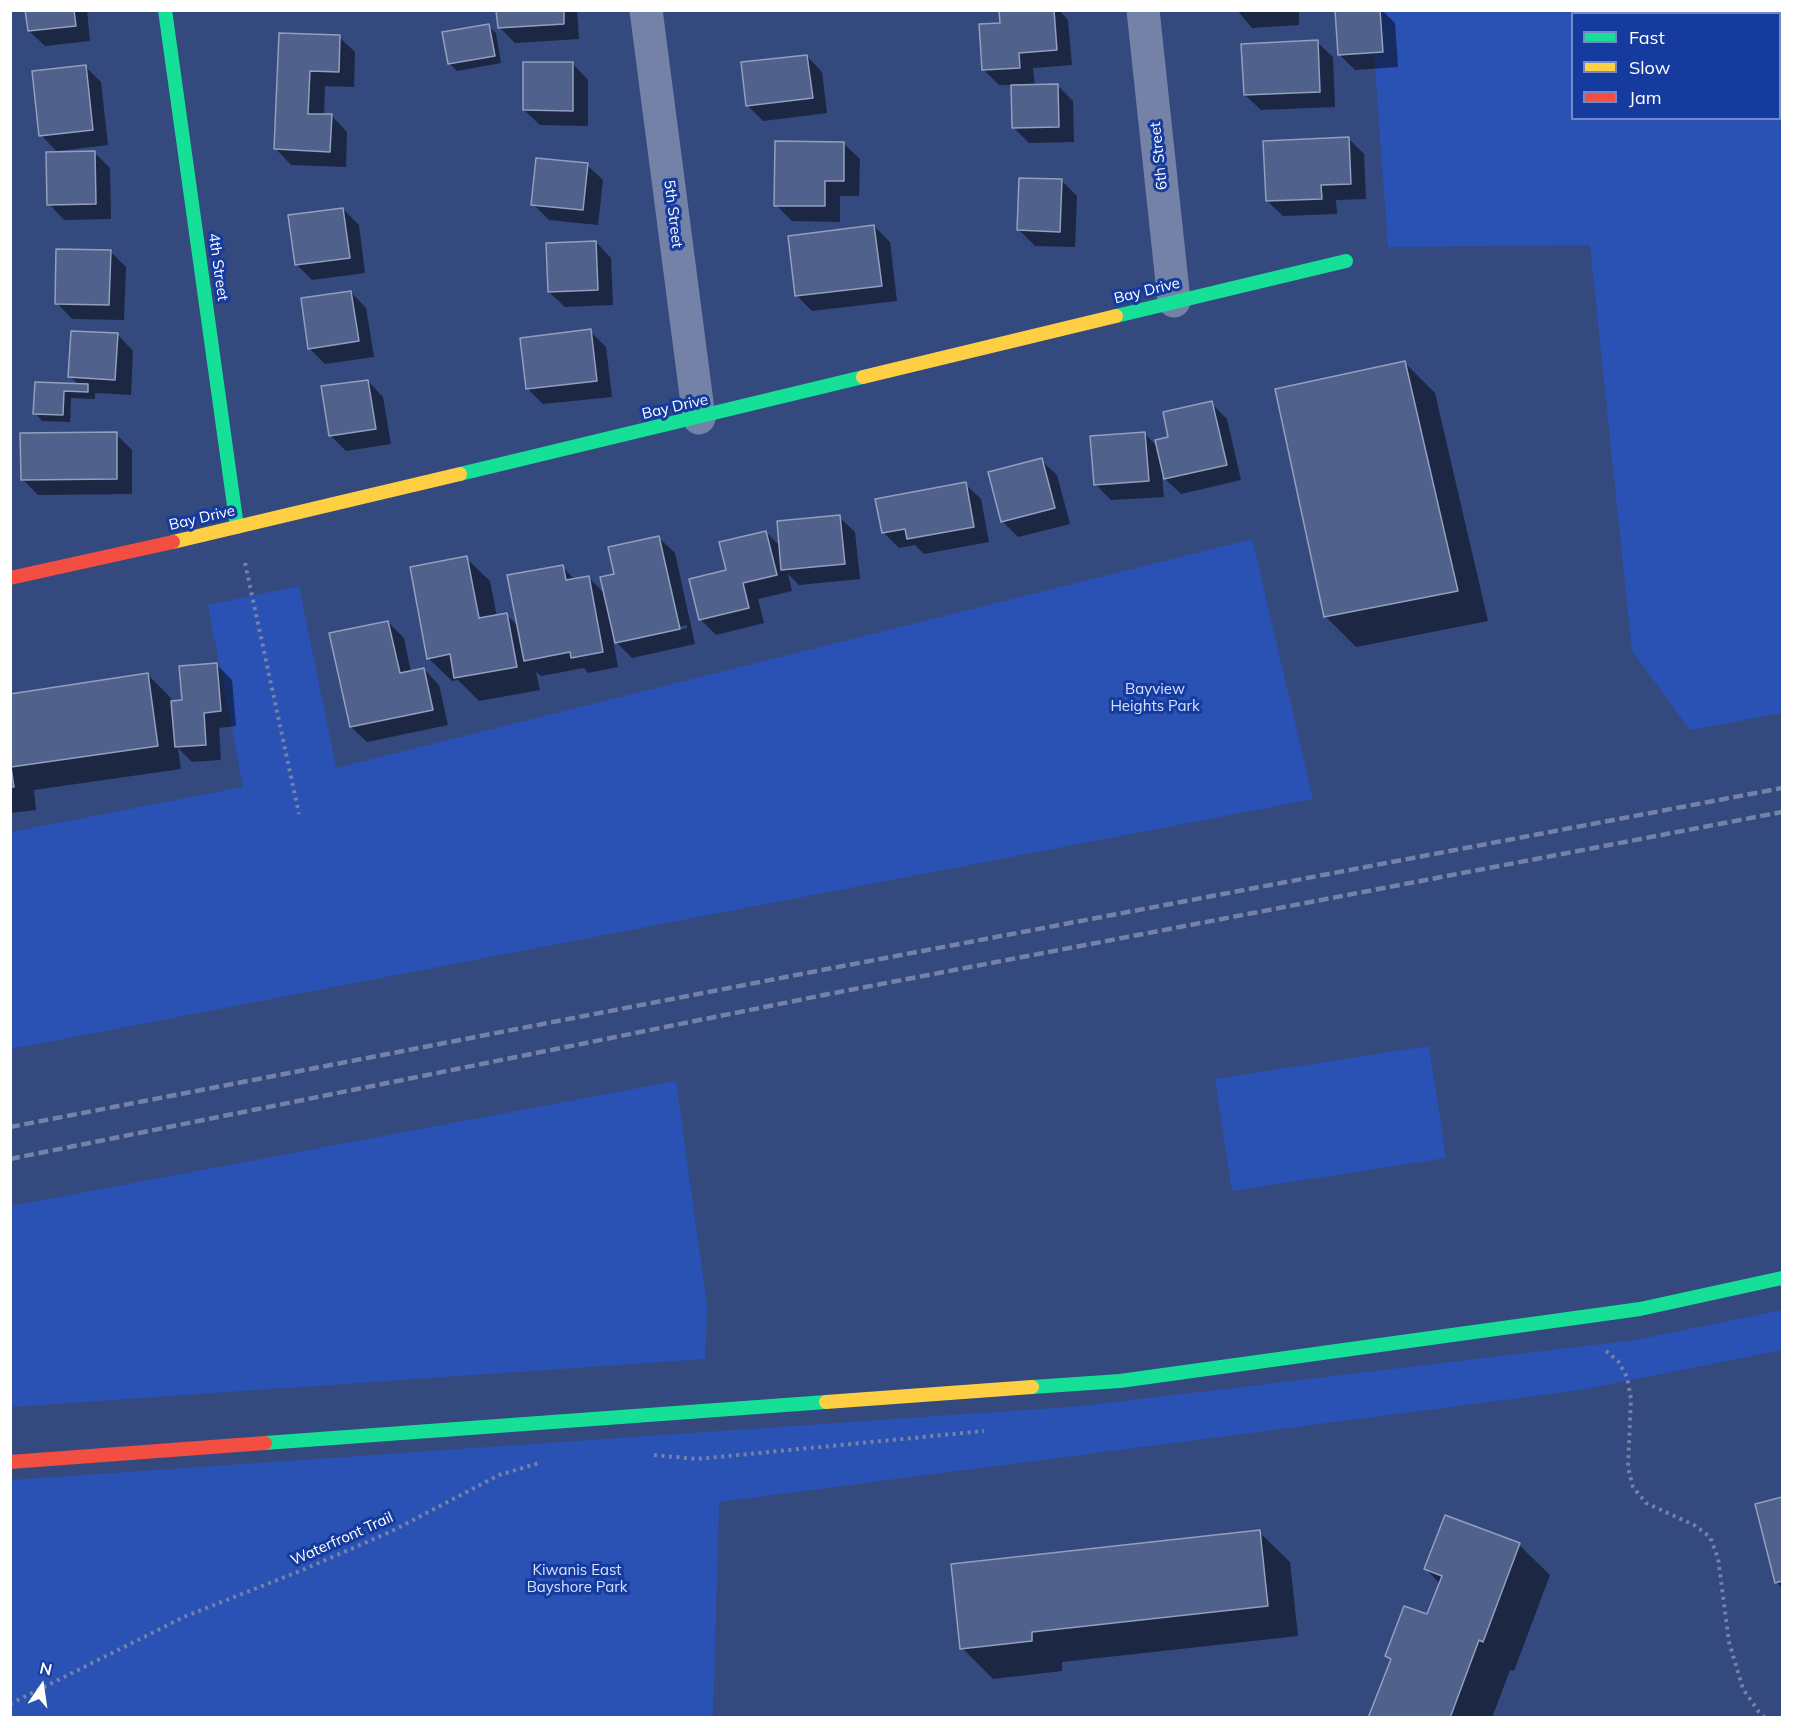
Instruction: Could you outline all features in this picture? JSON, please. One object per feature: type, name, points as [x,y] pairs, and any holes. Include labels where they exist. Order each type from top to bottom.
[{"type":"street","name":"4th Street","points":[[165,10],[237,527]]},
{"type":"street","name":"5th Street","points":[[646,10],[699,418]]},
{"type":"street","name":"6th Street","points":[[1143,10],[1174,302]]},
{"type":"street","name":"Bay Drive","points":[[10,578],[699,418],[1346,261]]},
{"type":"street","points":[[10,1462],[1120,1381],[1640,1309],[1782,1278]]},
{"type":"path","points":[[237,527],[298,814]]},
{"type":"path","points":[[1631,1399],[1628,1467],[1633,1487],[1646,1503],[1694,1525],[1710,1537],[1718,1558],[1729,1642],[1743,1689],[1765,1718]]},
{"type":"path","points":[[650,1455],[697,1459]]},
{"type":"path","name":"Waterfront Trail","points":[[10,1704],[186,1616],[390,1532],[500,1475],[546,1461]]},
{"type":"green space","points":[[1371,11],[1782,11],[1782,713],[1690,730],[1632,651],[1590,245],[1388,247]]},
{"type":"green space","name":"Bayview Heights Park","points":[[1252,539],[1313,799],[11,1049],[11,832],[243,787],[208,605],[299,586],[336,768]]},
{"type":"green space","points":[[1429,1046],[1446,1158],[1232,1191],[1215,1079]]},
{"type":"green space","points":[[676,1081],[707,1306],[705,1359],[11,1407],[11,1206]]},
{"type":"green space","name":"Kiwanis East Bayshore Park","points":[[1782,1310],[1782,1350],[1581,1390],[719,1502],[713,1717],[11,1717],[11,1480],[1082,1406],[1635,1340]]},
{"type":"building","points":[[25,10],[74,10],[76,26],[28,31]]},
{"type":"building","points":[[496,10],[564,10],[564,24],[498,28]]},
{"type":"building","points":[[999,10],[1054,10],[1057,50],[1019,53],[1020,68],[982,70],[979,24],[1000,23]]},
{"type":"building","points":[[1335,10],[1380,10],[1383,52],[1338,55]]},
{"type":"building","points":[[489,24],[495,56],[448,64],[442,32]]},
{"type":"building","points":[[279,33],[340,35],[339,72],[310,71],[308,114],[332,114],[330,152],[274,149]]},
{"type":"building","points":[[1318,40],[1320,92],[1244,95],[1241,44]]},
{"type":"building","points":[[807,55],[813,98],[746,106],[741,62]]},
{"type":"building","points":[[523,62],[573,62],[573,111],[523,110]]},
{"type":"building","points":[[86,65],[93,130],[39,136],[32,71]]},
{"type":"building","points":[[1058,84],[1059,127],[1012,128],[1011,85]]},
{"type":"building","points":[[1349,137],[1351,184],[1321,185],[1322,199],[1266,201],[1263,141]]},
{"type":"building","points":[[775,141],[844,142],[844,181],[825,181],[825,206],[774,206]]},
{"type":"building","points":[[95,151],[96,204],[47,205],[46,152]]},
{"type":"building","points":[[536,158],[588,163],[583,210],[531,205]]},
{"type":"building","points":[[1019,178],[1062,179],[1060,232],[1017,230]]},
{"type":"building","points":[[343,208],[350,258],[295,265],[288,215]]},
{"type":"building","points":[[874,225],[882,286],[795,296],[788,236]]},
{"type":"building","points":[[596,241],[598,290],[548,292],[546,243]]},
{"type":"building","points":[[56,249],[111,250],[109,305],[55,304]]},
{"type":"building","points":[[351,291],[359,341],[308,349],[301,298]]},
{"type":"building","points":[[591,329],[597,381],[526,389],[520,338]]},
{"type":"building","points":[[71,331],[118,333],[115,380],[68,377]]},
{"type":"building","points":[[1405,361],[1458,591],[1324,617],[1275,389]]},
{"type":"building","points":[[368,380],[376,429],[329,436],[321,386]]},
{"type":"building","points":[[35,382],[88,384],[88,392],[64,391],[63,415],[33,414]]},
{"type":"building","points":[[1212,401],[1227,465],[1164,479],[1155,440],[1168,437],[1163,412]]},
{"type":"building","points":[[117,432],[117,479],[21,480],[20,433]]},
{"type":"building","points":[[1145,432],[1149,481],[1094,485],[1090,436]]},
{"type":"building","points":[[1042,458],[1055,508],[1001,522],[988,472]]},
{"type":"building","points":[[966,482],[974,527],[907,539],[905,529],[882,533],[875,499]]},
{"type":"building","points":[[840,515],[845,564],[781,570],[777,521]]},
{"type":"building","points":[[766,531],[777,575],[743,583],[749,608],[699,620],[689,579],[726,570],[719,542]]},
{"type":"building","points":[[659,536],[680,629],[615,643],[600,577],[614,574],[608,547]]},
{"type":"building","points":[[467,556],[479,618],[507,613],[517,667],[454,678],[450,654],[427,659],[410,567]]},
{"type":"building","points":[[563,565],[566,580],[589,576],[603,652],[571,658],[570,652],[524,661],[507,575]]},
{"type":"building","points":[[388,621],[400,673],[424,668],[433,710],[350,727],[329,633]]},
{"type":"building","points":[[217,663],[221,711],[204,713],[206,745],[175,747],[171,701],[182,700],[179,666]]},
{"type":"building","points":[[148,673],[158,746],[11,767],[14,787],[10,787],[10,694]]},
{"type":"building","points":[[1782,1497],[1782,1581],[1775,1583],[1755,1504]]},
{"type":"building","points":[[1445,1515],[1520,1543],[1483,1642],[1479,1640],[1450,1718],[1368,1718],[1391,1659],[1385,1656],[1404,1606],[1427,1614],[1442,1576],[1424,1569]]},
{"type":"building","points":[[1260,1530],[1268,1606],[1032,1632],[1032,1641],[960,1649],[951,1564]]},
{"type":"railway","points":[[10,1127],[1782,788]]},
{"type":"railway","points":[[10,1159],[834,993],[1782,812]]},
{"type":"traffic: fast","points":[[165,10],[237,527]]},
{"type":"traffic: fast","points":[[1116,316],[1346,261]]},
{"type":"traffic: fast","points":[[460,474],[863,377]]},
{"type":"traffic: fast","points":[[1032,1387],[1120,1381],[1640,1309],[1782,1278]]},
{"type":"traffic: fast","points":[[265,1443],[826,1402]]},
{"type":"traffic: slow","points":[[863,377],[1116,316]]},
{"type":"traffic: slow","points":[[173,542],[460,474]]},
{"type":"traffic: slow","points":[[826,1402],[1032,1387]]},
{"type":"traffic: jam","points":[[10,578],[173,542]]},
{"type":"traffic: jam","points":[[10,1462],[265,1443]]}]
